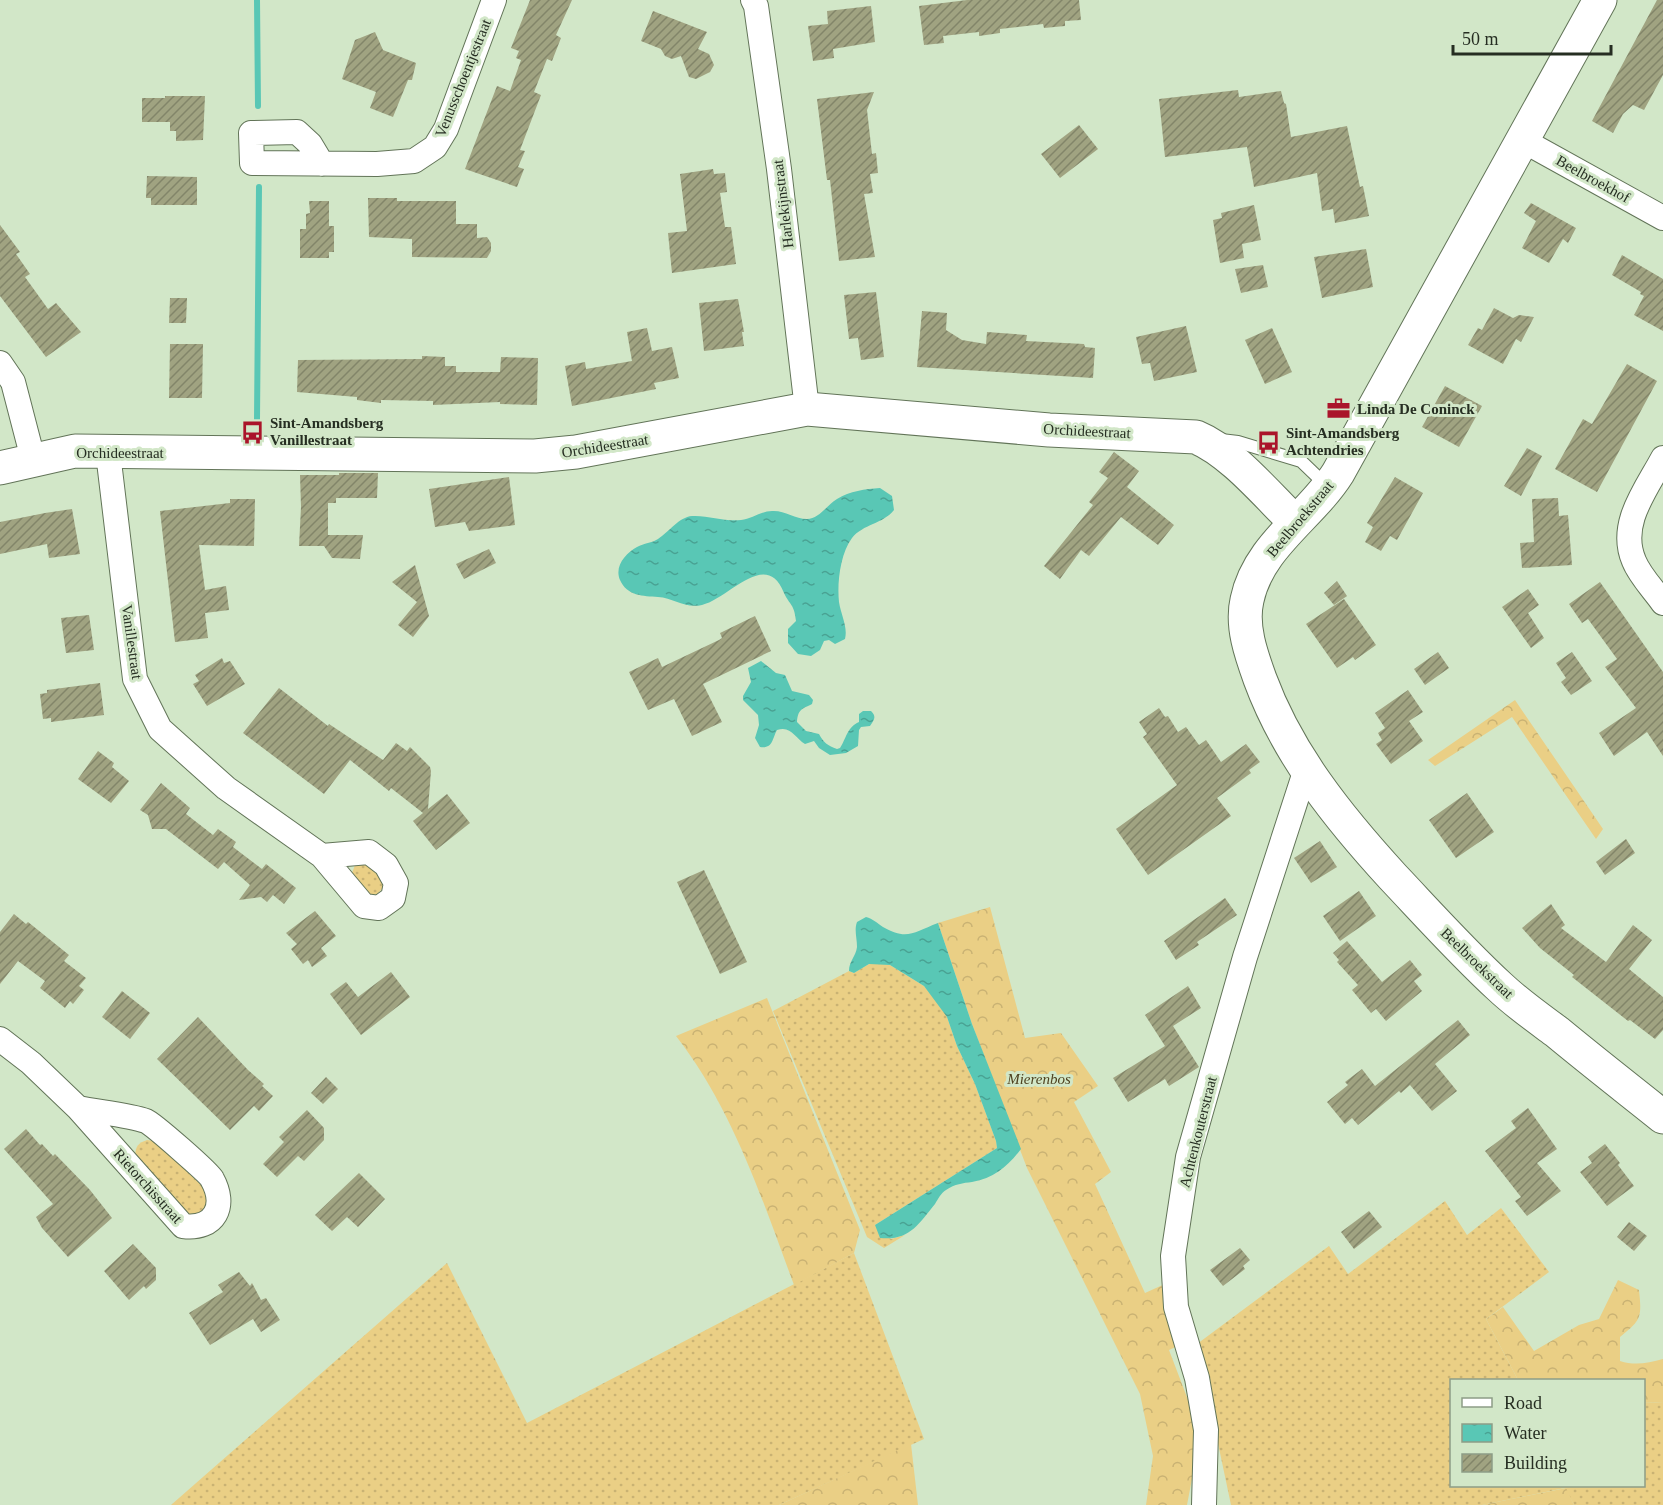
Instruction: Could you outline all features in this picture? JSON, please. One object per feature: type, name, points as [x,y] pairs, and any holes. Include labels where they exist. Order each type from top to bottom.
[{"type":"street","name":"Venusschoentjestraat","points":[[322,164],[414,161],[435,147],[446,129],[495,0]]},
{"type":"street","name":"Harlekijnstraat","points":[[753,0],[756,6],[779,169],[807,409]]},
{"type":"street","name":"Beelbroekstraat","points":[[1599,1],[1346,461],[1329,488],[1295,522],[1259,570],[1246,600],[1245,617],[1252,655],[1267,698],[1306,769],[1361,841],[1461,950],[1502,989],[1663,1117]]},
{"type":"street","name":"Beelbroekhof","points":[[1522,140],[1663,218]]},
{"type":"street","points":[[0,363],[13,382],[33,459]]},
{"type":"street","name":"Orchideestraat","points":[[0,468],[75,451],[535,456],[576,452],[807,409],[1049,430],[1196,437],[1207,442],[1228,458],[1295,522]]},
{"type":"street","name":"Vanillestraat","points":[[108,453],[135,679],[160,729],[226,788],[322,855]]},
{"type":"street","points":[[1663,458],[1630,519],[1628,539],[1634,561],[1663,603]]},
{"type":"street","name":"Achtenkouterstraat","points":[[1204,1505],[1206,1430],[1197,1378],[1176,1308],[1173,1256],[1188,1157],[1245,957],[1306,769]]},
{"type":"street","name":"Rietorchisstraat","points":[[0,1038],[31,1063],[78,1108],[183,1226],[202,1225],[213,1218],[219,1209],[218,1196],[212,1177],[148,1121],[78,1108]]},
{"type":"lane","name":"Orchideestraat","points":[[1207,442],[1224,440],[1238,442],[1301,461],[1329,488]]},
{"type":"green space","points":[[1515,700],[1603,829],[1596,839],[1512,717],[1435,766],[1428,760]]},
{"type":"green space","points":[[363,861],[381,877],[383,888],[377,894],[369,895],[352,873],[355,865]]},
{"type":"green space","name":"Mierenbos","points":[[990,907],[1025,1038],[1061,1033],[1098,1086],[1074,1102],[1111,1172],[1095,1184],[1145,1293],[1167,1283],[1182,1344],[1169,1350],[1193,1413],[1196,1458],[1187,1505],[1146,1505],[1153,1456],[1140,1394],[1027,1168],[972,1024],[938,923]]},
{"type":"green space","points":[[869,964],[890,965],[924,986],[940,1005],[975,1084],[997,1148],[875,1225],[891,1239],[905,1235],[884,1248],[867,1237],[773,1011],[849,971],[854,973]]},
{"type":"green space","points":[[767,998],[860,1230],[854,1253],[794,1285],[758,1188],[730,1124],[696,1064],[676,1036]]},
{"type":"green space","points":[[147,1140],[154,1141],[161,1146],[203,1187],[210,1201],[201,1214],[189,1216],[135,1155],[138,1145]]},
{"type":"green space","points":[[1445,1201],[1467,1235],[1501,1208],[1549,1272],[1486,1319],[1517,1379],[1450,1379],[1450,1487],[1645,1487],[1645,1402],[1663,1403],[1663,1505],[1574,1505],[1565,1488],[1482,1505],[1231,1505],[1197,1344],[1329,1246],[1348,1274]]},
{"type":"green space","points":[[854,1253],[924,1439],[779,1505],[171,1505],[447,1263],[527,1423]]},
{"type":"green space","points":[[1618,1280],[1639,1290],[1639,1318],[1620,1337],[1620,1361],[1642,1363],[1663,1359],[1663,1403],[1645,1402],[1645,1379],[1517,1379],[1486,1319],[1503,1307],[1534,1351],[1579,1325],[1599,1319]]},
{"type":"green space","points":[[911,1444],[918,1505],[779,1505]]},
{"type":"green space","points":[[1566,1488],[1574,1505],[1482,1505]]},
{"type":"water","points":[[880,488],[892,496],[894,510],[857,533],[848,545],[842,561],[838,595],[845,625],[845,639],[835,644],[829,640],[824,641],[820,650],[811,656],[798,654],[788,643],[788,629],[796,621],[794,611],[776,580],[767,575],[757,575],[713,601],[696,606],[636,594],[627,589],[620,580],[620,565],[629,553],[658,539],[687,517],[741,520],[772,511],[807,519],[819,514],[842,496]]},
{"type":"water","points":[[761,661],[776,673],[785,675],[792,691],[809,695],[813,700],[812,704],[801,710],[797,722],[806,731],[819,734],[828,745],[834,748],[840,748],[849,730],[859,722],[859,714],[863,711],[871,711],[874,720],[870,726],[861,727],[859,730],[858,746],[846,753],[830,755],[819,748],[814,741],[805,744],[786,729],[782,729],[777,730],[770,745],[760,747],[755,738],[759,725],[758,715],[743,700],[743,696],[751,682],[748,668]]},
{"type":"water","points":[[866,917],[898,934],[910,934],[938,923],[972,1024],[1021,1149],[1006,1166],[994,1174],[946,1190],[912,1230],[890,1238],[880,1238],[875,1225],[997,1148],[975,1084],[957,1046],[947,1017],[924,986],[890,965],[869,964],[854,973],[849,971],[857,947],[857,922]]},
{"type":"building","points":[[530,0],[572,0],[556,35],[561,38],[552,61],[547,59],[534,92],[541,95],[520,150],[525,151],[518,167],[524,169],[517,187],[465,169],[497,86],[510,91],[521,60],[516,58],[519,51],[511,48]]},
{"type":"building","points":[[967,0],[1079,0],[1081,20],[1065,21],[1065,26],[1044,28],[1043,24],[1000,29],[1000,33],[979,36],[979,32],[943,36],[944,43],[924,45],[919,6]]},
{"type":"building","points":[[1657,0],[1663,0],[1663,75],[1644,110],[1633,105],[1623,114],[1613,133],[1592,121]]},
{"type":"building","points":[[871,6],[875,42],[833,49],[834,58],[813,61],[808,26],[828,24],[827,11]]},
{"type":"building","points":[[653,11],[707,32],[698,49],[709,54],[714,65],[710,72],[696,79],[689,77],[681,56],[672,59],[665,56],[661,49],[641,41]]},
{"type":"building","points":[[375,32],[383,50],[416,63],[412,80],[408,80],[393,117],[370,108],[376,92],[342,79],[355,40]]},
{"type":"building","points":[[1238,90],[1239,97],[1281,91],[1286,104],[1291,137],[1347,126],[1360,187],[1363,186],[1369,216],[1335,223],[1333,209],[1322,211],[1317,173],[1254,187],[1247,147],[1165,157],[1159,99]]},
{"type":"building","points":[[874,92],[867,110],[872,154],[876,153],[878,173],[870,174],[873,193],[864,194],[875,257],[839,261],[830,180],[827,180],[817,99]]},
{"type":"building","points":[[165,96],[205,96],[203,140],[176,141],[176,131],[170,131],[170,122],[142,122],[142,98],[165,98]]},
{"type":"building","points":[[1079,125],[1098,149],[1060,178],[1041,154]]},
{"type":"building","points":[[713,169],[714,174],[725,173],[727,192],[720,193],[725,227],[731,227],[736,264],[672,273],[668,233],[687,231],[680,174]]},
{"type":"building","points":[[147,176],[197,177],[197,205],[151,205],[151,198],[146,198]]},
{"type":"building","points":[[368,198],[397,198],[397,201],[456,201],[456,224],[477,224],[477,238],[487,237],[491,243],[491,251],[487,258],[412,257],[412,239],[369,237]]},
{"type":"building","points":[[309,201],[329,201],[329,226],[334,226],[334,252],[329,252],[329,258],[300,258],[300,229],[306,229],[306,214],[310,213]]},
{"type":"building","points":[[1531,203],[1576,228],[1568,243],[1563,239],[1549,263],[1522,248],[1536,221],[1524,213]]},
{"type":"building","points":[[1254,205],[1261,240],[1242,244],[1244,258],[1220,263],[1213,220],[1222,218],[1221,213]]},
{"type":"building","points":[[0,225],[20,252],[16,254],[30,274],[25,277],[48,309],[56,303],[81,332],[46,357],[0,296]]},
{"type":"building","points":[[1366,249],[1373,287],[1322,298],[1314,257]]},
{"type":"building","points":[[1622,255],[1663,279],[1663,331],[1634,315],[1644,296],[1612,275]]},
{"type":"building","points":[[1263,265],[1268,287],[1241,293],[1235,269]]},
{"type":"building","points":[[876,292],[884,357],[861,360],[858,338],[849,339],[844,295]]},
{"type":"building","points":[[170,298],[187,298],[186,323],[169,323]]},
{"type":"building","points":[[738,299],[744,346],[704,351],[699,303]]},
{"type":"building","points":[[1494,308],[1513,318],[1519,315],[1534,317],[1521,342],[1516,339],[1503,364],[1468,345],[1478,328],[1482,330]]},
{"type":"building","points":[[922,311],[947,313],[946,330],[962,340],[986,344],[987,332],[1027,335],[1026,341],[1084,344],[1085,347],[1095,348],[1093,378],[917,367]]},
{"type":"building","points":[[1186,326],[1197,372],[1154,381],[1150,363],[1142,364],[1136,337]]},
{"type":"building","points":[[647,328],[652,351],[672,347],[679,378],[654,383],[656,389],[572,406],[565,366],[585,362],[586,369],[632,361],[627,332]]},
{"type":"building","points":[[1272,328],[1292,372],[1265,384],[1245,340]]},
{"type":"building","points":[[170,344],[203,344],[202,398],[169,398]]},
{"type":"building","points":[[422,356],[445,357],[445,366],[456,366],[456,372],[500,372],[501,357],[538,358],[537,405],[500,404],[500,402],[433,405],[433,401],[381,400],[381,403],[357,400],[357,397],[297,392],[298,360],[422,359]]},
{"type":"building","points":[[1627,364],[1657,381],[1597,492],[1555,469],[1583,419],[1592,424]]},
{"type":"building","points":[[1445,386],[1482,406],[1459,447],[1422,427]]},
{"type":"building","points":[[1527,448],[1542,456],[1521,496],[1504,486]]},
{"type":"building","points":[[1114,452],[1139,471],[1127,487],[1174,525],[1158,545],[1121,517],[1089,556],[1081,550],[1060,579],[1044,566],[1093,505],[1089,502],[1108,478],[1099,472]]},
{"type":"building","points":[[339,473],[378,473],[377,498],[336,498],[336,503],[328,503],[328,535],[363,535],[360,559],[332,558],[324,546],[299,546],[300,475],[339,475]]},
{"type":"building","points":[[509,477],[515,525],[469,531],[465,522],[435,527],[429,489]]},
{"type":"building","points":[[1395,477],[1423,493],[1397,540],[1390,536],[1381,551],[1365,542],[1373,527],[1367,523]]},
{"type":"building","points":[[1558,498],[1559,516],[1568,515],[1572,565],[1522,568],[1520,543],[1534,542],[1532,499]]},
{"type":"building","points":[[230,499],[255,499],[254,546],[199,545],[205,590],[226,586],[229,610],[205,613],[208,638],[175,642],[160,511],[230,503]]},
{"type":"building","points":[[72,509],[80,554],[49,558],[47,544],[0,554],[0,522]]},
{"type":"building","points":[[489,549],[496,563],[464,579],[456,564]]},
{"type":"building","points":[[415,565],[429,616],[413,637],[398,625],[417,602],[392,582]]},
{"type":"building","points":[[1337,581],[1347,596],[1334,605],[1324,593]]},
{"type":"building","points":[[1600,582],[1663,672],[1663,756],[1647,732],[1614,756],[1599,733],[1636,708],[1605,667],[1617,659],[1588,619],[1582,623],[1569,604]]},
{"type":"building","points":[[1528,589],[1539,605],[1528,613],[1544,638],[1531,648],[1502,607]]},
{"type":"building","points":[[1344,599],[1376,645],[1355,660],[1353,657],[1337,668],[1306,624]]},
{"type":"building","points":[[89,615],[94,650],[66,653],[61,618]]},
{"type":"building","points":[[755,616],[771,651],[703,684],[722,722],[692,736],[674,699],[648,710],[629,672],[658,658],[662,667],[719,640],[722,638],[720,633]]},
{"type":"building","points":[[1438,652],[1449,668],[1425,685],[1414,669]]},
{"type":"building","points":[[1572,652],[1592,681],[1571,695],[1561,682],[1566,678],[1556,663]]},
{"type":"building","points":[[222,658],[224,663],[230,661],[245,684],[207,706],[193,684],[199,681],[195,675]]},
{"type":"building","points":[[100,683],[104,715],[51,722],[51,718],[43,719],[40,694],[47,693],[47,690]]},
{"type":"building","points":[[279,688],[328,726],[329,724],[383,760],[396,743],[407,751],[410,747],[430,767],[428,809],[447,794],[470,823],[436,850],[413,821],[423,813],[391,788],[389,791],[350,760],[324,794],[243,733]]},
{"type":"building","points":[[1408,690],[1423,712],[1409,721],[1423,741],[1391,764],[1376,744],[1382,740],[1378,733],[1385,728],[1375,713]]},
{"type":"building","points":[[1159,708],[1165,717],[1168,716],[1178,732],[1186,727],[1199,745],[1206,740],[1221,762],[1246,744],[1260,762],[1249,770],[1251,773],[1217,798],[1231,816],[1148,875],[1116,829],[1177,785],[1143,737],[1147,734],[1139,722]]},
{"type":"building","points":[[98,751],[114,763],[112,767],[129,781],[111,803],[78,779]]},
{"type":"building","points":[[161,783],[190,808],[186,814],[213,835],[218,829],[236,842],[233,847],[262,869],[266,864],[296,888],[284,904],[273,895],[267,902],[261,897],[239,900],[250,885],[224,862],[218,869],[166,829],[152,829],[148,815],[140,810]]},
{"type":"building","points":[[1467,793],[1494,832],[1456,858],[1429,820]]},
{"type":"building","points":[[1626,839],[1635,853],[1605,875],[1596,862]]},
{"type":"building","points":[[1320,841],[1337,867],[1311,883],[1294,858]]},
{"type":"building","points":[[704,870],[747,962],[720,974],[677,882]]},
{"type":"building","points":[[1359,891],[1376,916],[1340,941],[1323,916]]},
{"type":"building","points":[[1225,898],[1237,915],[1197,942],[1199,945],[1176,960],[1164,941]]},
{"type":"building","points":[[1551,904],[1565,925],[1561,928],[1606,962],[1633,925],[1652,940],[1629,969],[1663,997],[1663,1030],[1655,1039],[1572,977],[1574,975],[1540,948],[1522,928]]},
{"type":"building","points":[[315,911],[336,936],[321,948],[327,956],[312,967],[308,960],[303,964],[291,949],[297,944],[286,933]]},
{"type":"building","points":[[14,914],[26,924],[28,922],[69,955],[64,961],[86,978],[79,986],[84,990],[73,1004],[70,1001],[65,1008],[40,988],[45,981],[18,961],[0,984],[0,932]]},
{"type":"building","points":[[1347,941],[1382,982],[1410,960],[1422,975],[1414,981],[1422,991],[1386,1021],[1376,1009],[1371,1013],[1352,990],[1358,985],[1337,962],[1339,960],[1333,953]]},
{"type":"building","points":[[391,972],[410,997],[361,1035],[330,994],[346,982],[358,997]]},
{"type":"building","points":[[1188,986],[1201,1008],[1173,1026],[1199,1067],[1169,1086],[1165,1079],[1128,1102],[1113,1078],[1165,1046],[1145,1015]]},
{"type":"building","points":[[122,991],[150,1013],[130,1039],[102,1017]]},
{"type":"building","points":[[198,1017],[273,1096],[259,1111],[254,1106],[230,1130],[157,1059]]},
{"type":"building","points":[[1458,1020],[1470,1035],[1435,1064],[1457,1091],[1432,1111],[1410,1085],[1401,1093],[1399,1091],[1358,1125],[1352,1118],[1345,1124],[1327,1102],[1348,1085],[1345,1082],[1362,1069],[1375,1086]]},
{"type":"building","points":[[326,1077],[338,1089],[323,1104],[311,1093]]},
{"type":"building","points":[[1528,1108],[1557,1149],[1537,1163],[1561,1191],[1527,1216],[1515,1201],[1521,1197],[1485,1151],[1516,1128],[1511,1121]]},
{"type":"building","points":[[307,1110],[324,1128],[324,1140],[304,1161],[298,1156],[277,1177],[263,1164],[284,1142],[279,1137]]},
{"type":"building","points":[[26,1129],[40,1145],[42,1144],[53,1156],[55,1154],[90,1190],[112,1218],[68,1257],[42,1228],[36,1217],[53,1204],[4,1149]]},
{"type":"building","points":[[1605,1144],[1634,1186],[1607,1206],[1580,1172],[1592,1163],[1588,1157]]},
{"type":"building","points":[[359,1173],[385,1199],[358,1227],[347,1217],[332,1231],[315,1215]]},
{"type":"building","points":[[1369,1211],[1382,1227],[1354,1249],[1341,1232]]},
{"type":"building","points":[[1629,1222],[1647,1236],[1634,1251],[1617,1237]]},
{"type":"building","points":[[133,1244],[156,1268],[156,1280],[146,1289],[144,1286],[129,1300],[104,1271]]},
{"type":"building","points":[[1240,1248],[1250,1260],[1243,1266],[1245,1269],[1223,1286],[1210,1270]]},
{"type":"building","points":[[239,1272],[250,1286],[252,1283],[261,1300],[266,1298],[280,1320],[261,1332],[253,1319],[210,1345],[189,1313],[223,1292],[218,1285]]},
{"type":"waterway","points":[[257,0],[258,106]]},
{"type":"waterway","points":[[257,420],[259,187]]},
{"type":"place","name":"Linda De Coninck","points":[[1339,409]]},
{"type":"place","name":"Sint-Amandsberg Vanillestraat","points":[[252,432]]},
{"type":"place","name":"Sint-Amandsberg Achtendries","points":[[1268,442]]}]
